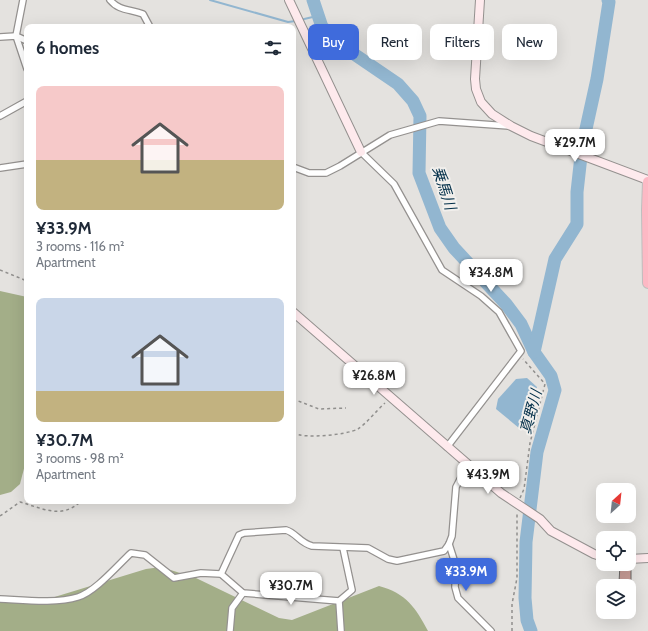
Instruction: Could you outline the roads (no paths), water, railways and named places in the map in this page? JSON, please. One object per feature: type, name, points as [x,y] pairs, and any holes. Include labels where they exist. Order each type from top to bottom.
[{"type":"highway","points":[[648,181],[646,210],[648,283]]},
{"type":"street","points":[[23,0],[16,36],[24,59]]},
{"type":"street","points":[[110,0],[123,10],[135,11],[143,14],[148,24]]},
{"type":"street","points":[[288,0],[361,152],[394,184],[442,270],[481,296],[499,312],[521,351],[447,446]]},
{"type":"street","points":[[480,0],[475,79],[476,89],[481,102],[492,114],[531,136],[648,181]]},
{"type":"street","points":[[0,37],[16,36],[24,40]]},
{"type":"street","points":[[0,116],[24,103]]},
{"type":"street","points":[[296,168],[309,173],[326,173],[390,135],[438,121],[511,126]]},
{"type":"street","points":[[0,168],[24,164]]},
{"type":"street","points":[[296,315],[447,446],[519,506],[540,519],[551,531],[596,555]]},
{"type":"street","points":[[221,574],[239,535],[244,533],[286,530],[291,532],[304,544],[343,548],[368,548],[388,559],[397,561],[444,551],[452,536],[456,487],[468,464]]},
{"type":"street","points":[[449,544],[456,566],[455,587],[458,598],[491,631]]},
{"type":"street","points":[[0,599],[45,600],[78,597],[101,582],[131,553],[145,555],[174,578],[201,573],[221,574],[243,593],[339,601],[352,590],[343,548]]},
{"type":"street","points":[[636,559],[648,558]]},
{"type":"street","points":[[230,631],[232,608],[243,593]]},
{"type":"street","points":[[339,601],[341,631]]},
{"type":"water","points":[[527,378],[537,387],[527,419],[519,428],[496,409],[498,399],[516,379]]},
{"type":"waterway","points":[[210,0],[288,22],[296,21]]},
{"type":"waterway","name":"乗馬川","points":[[313,0],[322,27],[351,52],[398,84],[413,101],[420,116],[419,173],[440,228],[454,248],[506,304],[521,324],[534,352],[551,376],[555,390],[537,452],[526,542],[525,598],[527,620],[531,631]]},
{"type":"waterway","name":"真野川","points":[[534,352],[555,259],[577,224],[577,192],[582,147],[597,79],[609,2],[608,0]]},
{"type":"waterway","points":[[300,20],[317,16]]}]
